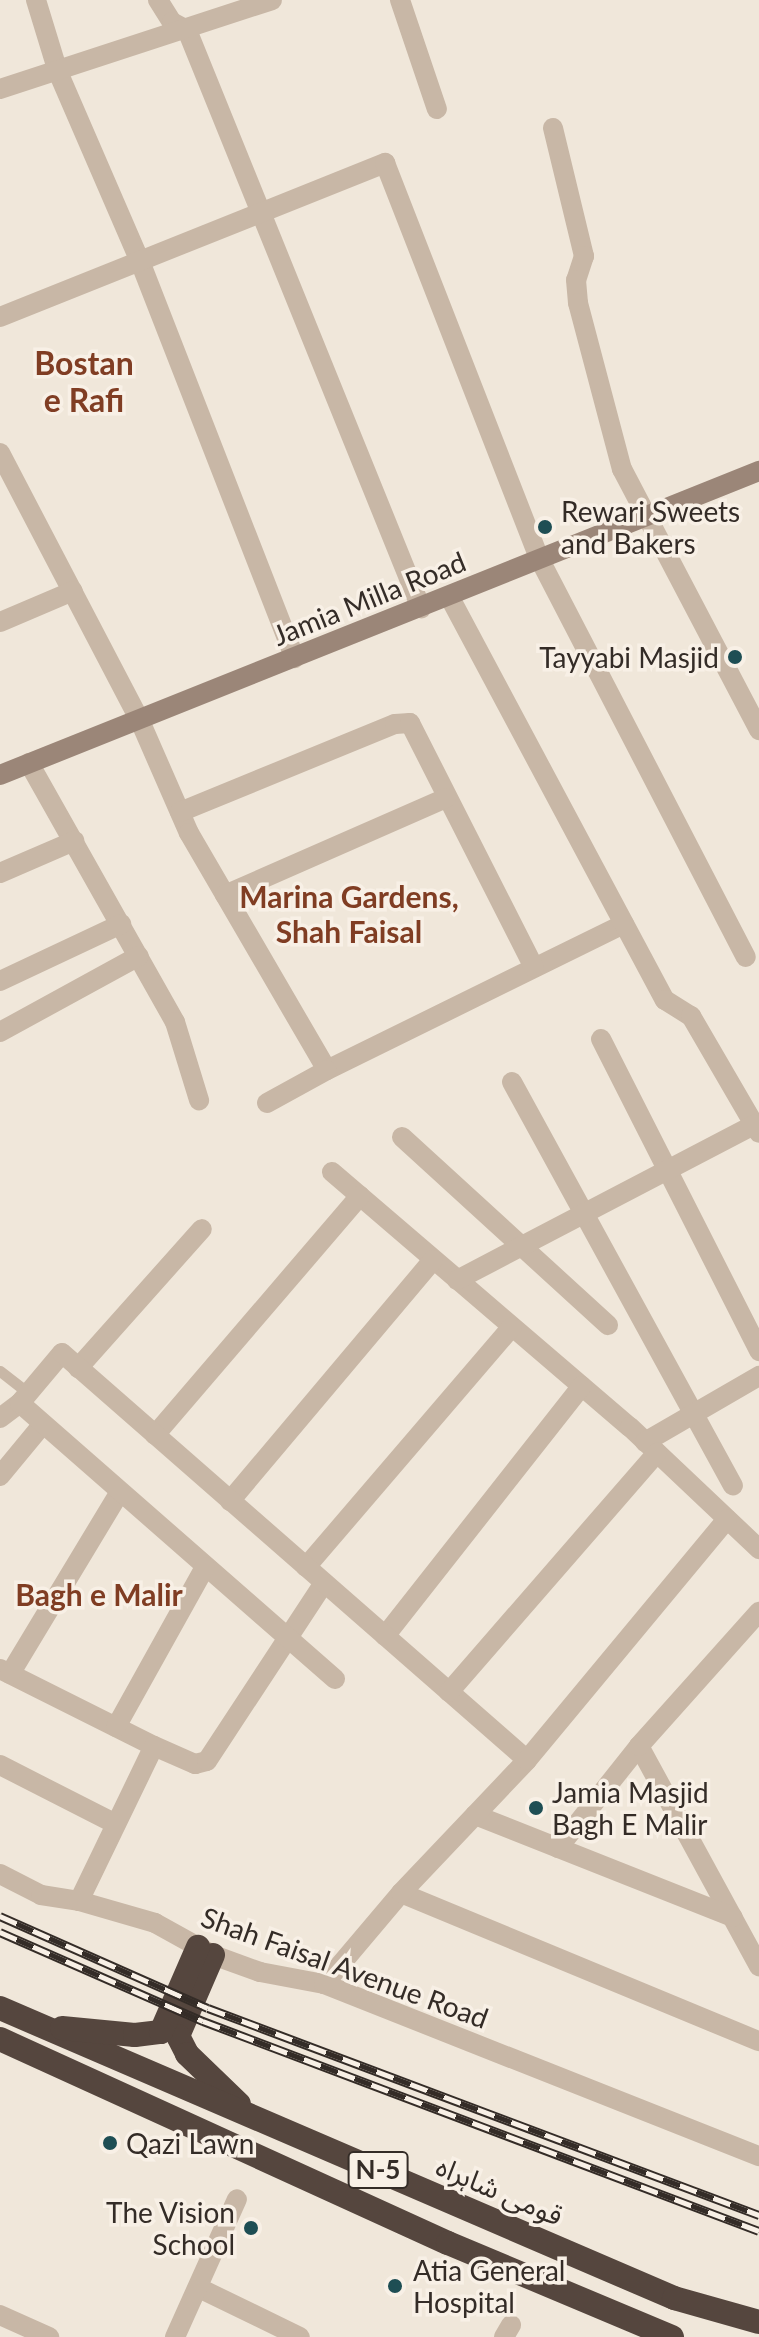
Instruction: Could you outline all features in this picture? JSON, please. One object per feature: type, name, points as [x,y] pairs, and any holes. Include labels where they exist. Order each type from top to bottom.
[{"type":"highway","points":[[44,2027],[135,2035],[161,2032],[205,1951]]},
{"type":"highway","points":[[205,1951],[180,2027],[179,2043],[251,2116]]},
{"type":"highway","name":"قومی شاہراہ","points":[[0,2008],[674,2298],[759,2322]]},
{"type":"highway","name":"N-5","points":[[0,2039],[648,2333]]},
{"type":"main road","name":"Jamia Milla Road","points":[[0,775],[759,471]]},
{"type":"street","points":[[36,0],[58,72],[141,264],[295,658]]},
{"type":"street","points":[[158,0],[172,22],[187,30],[421,608]]},
{"type":"street","points":[[0,89],[272,0]]},
{"type":"street","points":[[400,0],[437,109]]},
{"type":"street","points":[[553,128],[584,256],[576,280],[578,303],[622,469],[759,730]]},
{"type":"street","points":[[0,317],[141,264],[385,163],[540,560],[746,957]]},
{"type":"street","points":[[0,453],[140,721],[180,812],[327,1070]]},
{"type":"street","points":[[0,622],[73,591]]},
{"type":"street","points":[[449,596],[665,1000],[691,1016],[757,1129],[667,1170],[457,1280]]},
{"type":"street","points":[[180,812],[402,722],[410,723],[534,967]]},
{"type":"street","points":[[29,763],[175,1022],[199,1100]]},
{"type":"street","points":[[225,895],[446,798]]},
{"type":"street","points":[[0,873],[74,841]]},
{"type":"street","points":[[0,981],[121,924]]},
{"type":"street","points":[[267,1103],[327,1070],[624,924]]},
{"type":"street","points":[[0,1032],[139,956]]},
{"type":"street","points":[[601,1039],[759,1351]]},
{"type":"street","points":[[512,1082],[733,1486]]},
{"type":"street","points":[[402,1137],[524,1245],[608,1325]]},
{"type":"street","points":[[332,1172],[582,1386],[759,1549]]},
{"type":"street","points":[[155,1435],[360,1196]]},
{"type":"street","points":[[78,1368],[202,1229]]},
{"type":"street","points":[[230,1501],[433,1260]]},
{"type":"street","points":[[306,1567],[512,1327]]},
{"type":"street","points":[[0,1418],[24,1398],[62,1353],[527,1760]]},
{"type":"street","points":[[449,1692],[651,1447],[694,1413],[759,1376]]},
{"type":"street","points":[[385,1636],[582,1386]]},
{"type":"street","points":[[24,1398],[42,1425],[335,1679]]},
{"type":"street","points":[[0,1476],[42,1425]]},
{"type":"street","points":[[119,1493],[5,1671],[195,1764],[207,1761],[324,1583]]},
{"type":"street","points":[[324,1984],[401,1893],[527,1760],[727,1519]]},
{"type":"street","points":[[116,1727],[205,1567]]},
{"type":"street","points":[[558,1848],[639,1746],[759,1612]]},
{"type":"street","points":[[79,1901],[154,1746]]},
{"type":"street","points":[[639,1746],[759,1966]]},
{"type":"street","points":[[0,1765],[116,1824]]},
{"type":"street","points":[[475,1815],[733,1917]]},
{"type":"street","name":"Shah Faisal Avenue Road","points":[[0,1874],[41,1895],[79,1901],[155,1923],[205,1951],[260,1972],[324,1984],[759,2156]]},
{"type":"street","points":[[401,1893],[759,2041]]},
{"type":"street","points":[[175,2337],[237,2199]]},
{"type":"street","points":[[199,2288],[273,2331],[300,2337]]},
{"type":"street","points":[[8,2325],[49,2337]]},
{"type":"lane","points":[[0,1371],[24,1398]]},
{"type":"railway","points":[[0,1916],[208,2008],[759,2215]]},
{"type":"railway","points":[[0,1932],[203,2021],[759,2231]]},
{"type":"place","name":"Rewari Sweets and Bakers","points":[[545,527]]},
{"type":"place","name":"Tayyabi Masjid","points":[[735,657]]},
{"type":"place","name":"Jamia Masjid Bagh E Malir","points":[[536,1808]]},
{"type":"place","name":"Qazi Lawn","points":[[110,2143]]},
{"type":"place","name":"The Vision School","points":[[251,2228]]},
{"type":"place","name":"Atia General Hospital","points":[[395,2286]]},
{"type":"district","name":"Bostan e Rafi","points":[[84,382]]},
{"type":"district","name":"Marina Gardens, Shah Faisal","points":[[349,913]]},
{"type":"district","name":"Bagh e Malir","points":[[99,1594]]}]
